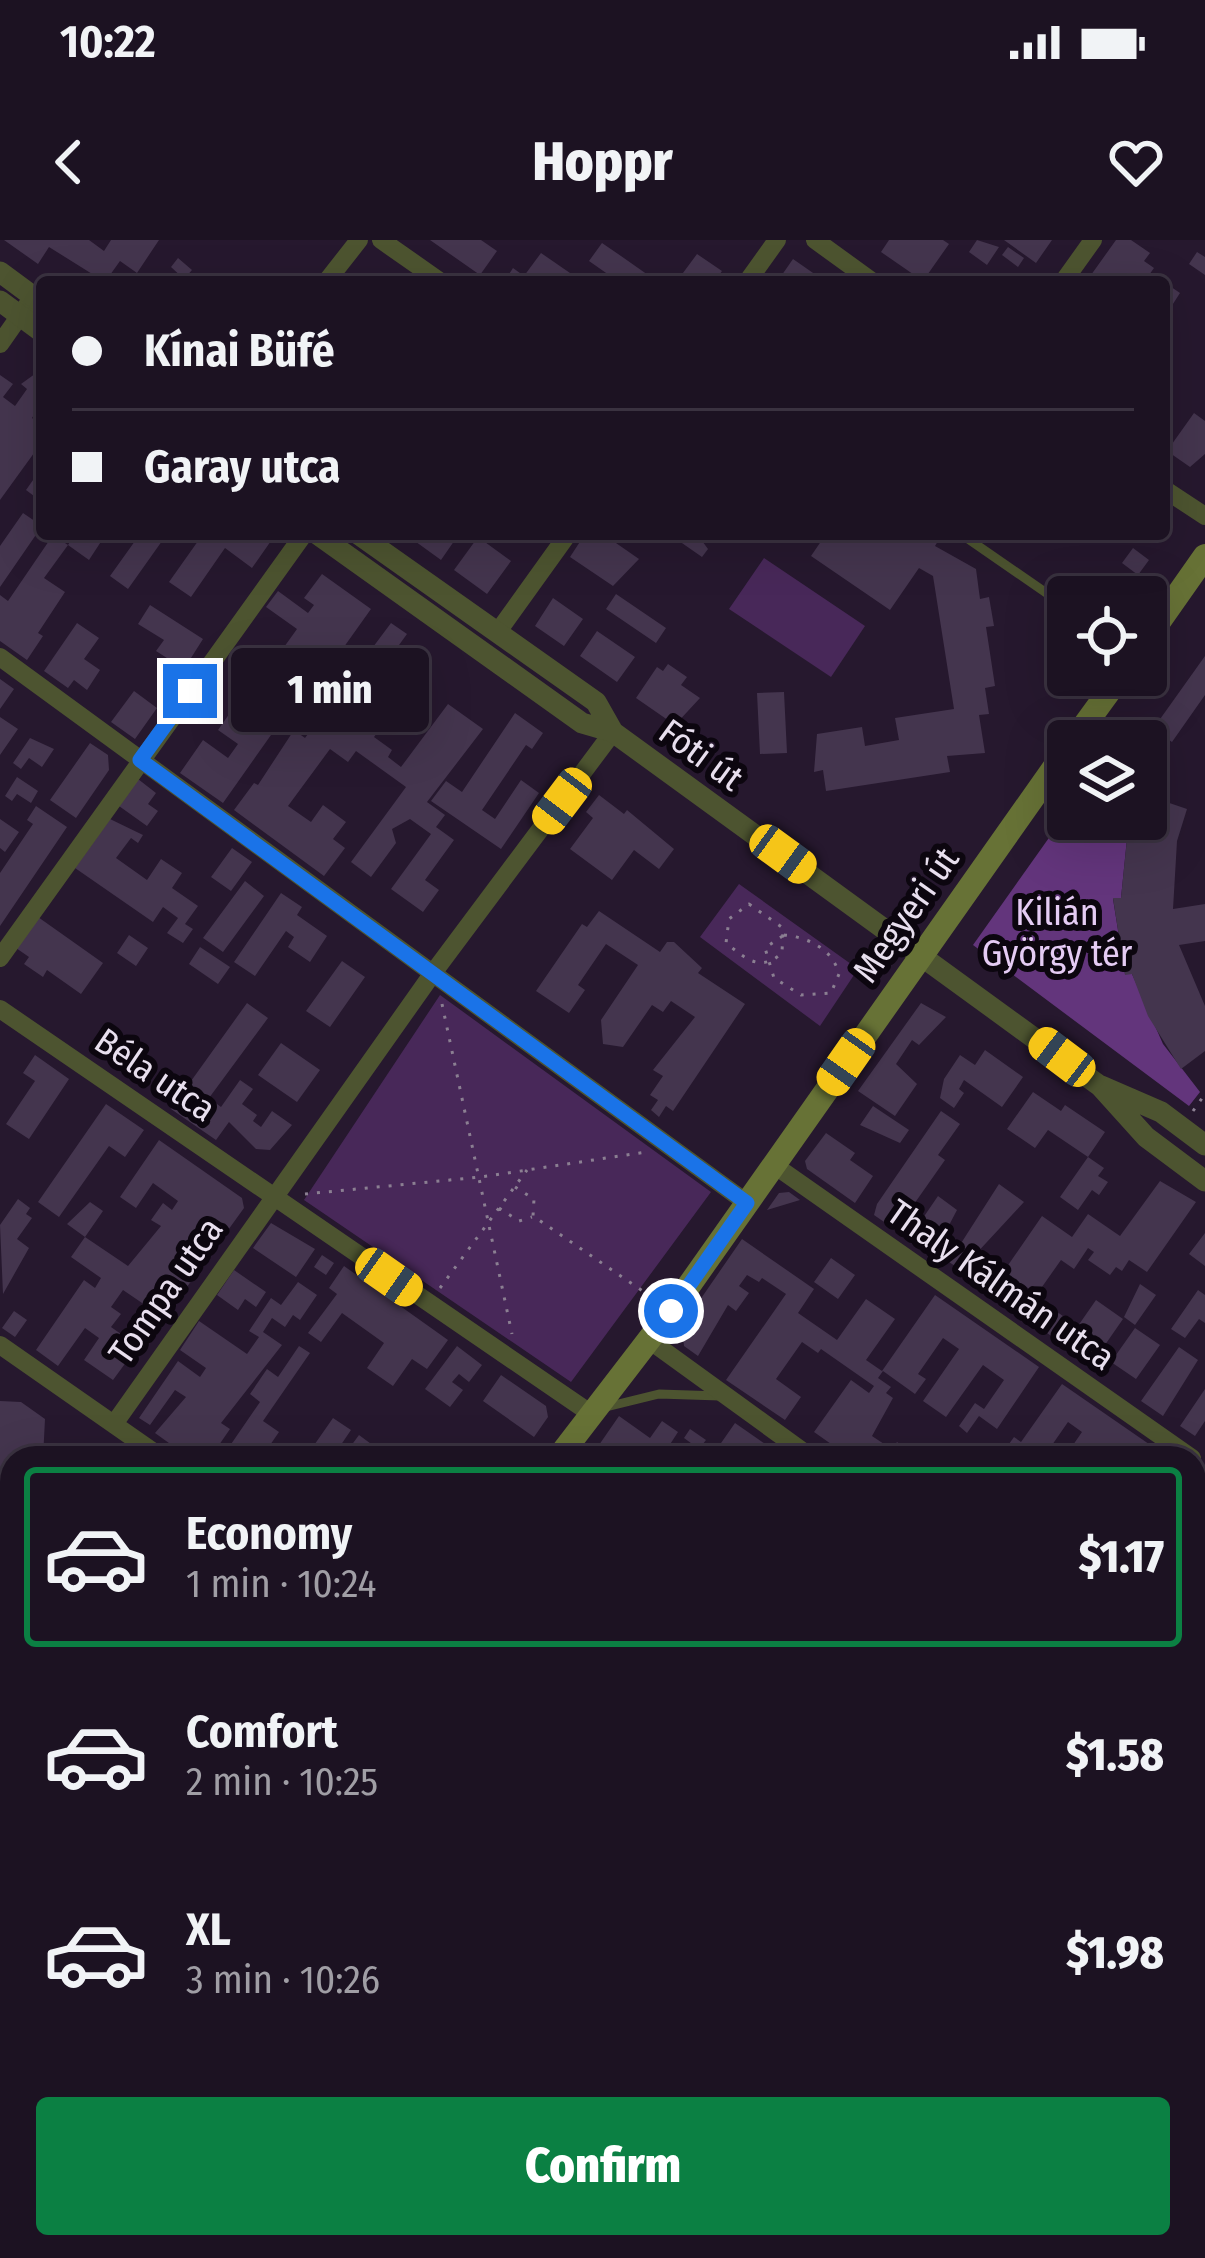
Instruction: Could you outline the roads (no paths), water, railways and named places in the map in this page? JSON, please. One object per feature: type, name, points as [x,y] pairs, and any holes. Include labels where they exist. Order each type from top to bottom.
[{"type":"main road","points":[[1167,610],[1205,556]]},
{"type":"main road","name":"Megyeri út","points":[[567,1446],[671,1311],[1047,777]]},
{"type":"street","points":[[331,276],[358,240]]},
{"type":"street","points":[[381,240],[432,276]]},
{"type":"street","points":[[751,276],[777,240]]},
{"type":"street","points":[[815,240],[865,276]]},
{"type":"street","points":[[1067,276],[1094,240]]},
{"type":"street","points":[[0,272],[36,299]]},
{"type":"street","points":[[0,302],[36,328]]},
{"type":"street","points":[[0,344],[36,302]]},
{"type":"street","points":[[1170,494],[1205,516]]},
{"type":"street","points":[[0,958],[300,540]]},
{"type":"street","name":"Fóti út","points":[[324,540],[582,723],[613,732],[922,953],[1100,1086],[1146,1137],[1205,1181]]},
{"type":"street","name":"Fóti út","points":[[366,540],[596,702],[613,732]]},
{"type":"street","points":[[497,633],[564,540]]},
{"type":"street","points":[[0,657],[747,1203]]},
{"type":"street","points":[[433,973],[613,732]]},
{"type":"street","name":"Tompa utca","points":[[114,1424],[433,973]]},
{"type":"street","name":"Béla utca","points":[[0,1009],[590,1414]]},
{"type":"street","name":"Fóti út","points":[[1100,1086],[1161,1112],[1205,1145]]},
{"type":"street","name":"Thaly Kálmán utca","points":[[774,1165],[1174,1446]]},
{"type":"street","points":[[649,1340],[795,1446]]},
{"type":"street","points":[[0,1345],[145,1446]]},
{"type":"lane","points":[[971,540],[1047,593]]},
{"type":"lane","points":[[590,1414],[659,1394],[725,1396]]},
{"type":"park label","name":"Kilián György tér","points":[[1057,934]]}]
